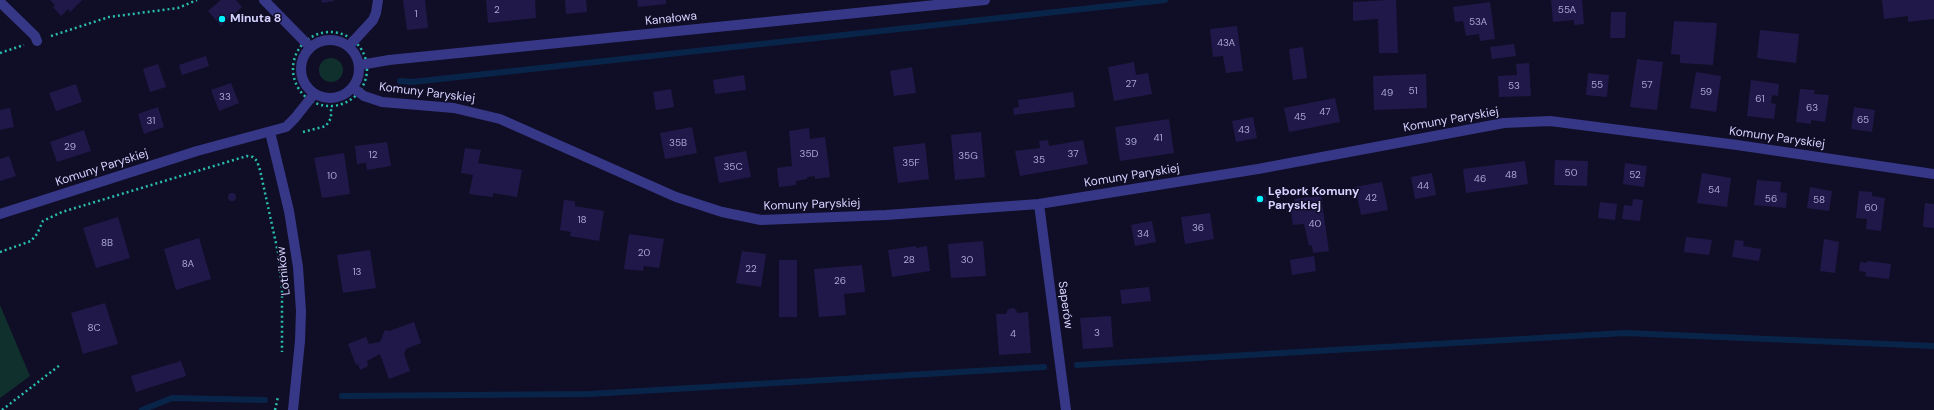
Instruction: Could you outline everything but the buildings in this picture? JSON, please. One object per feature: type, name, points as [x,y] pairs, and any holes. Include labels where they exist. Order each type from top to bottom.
[{"type":"street","points":[[264,0],[308,45]]},
{"type":"street","points":[[351,43],[373,20],[376,13],[378,0]]},
{"type":"street","name":"Kanałowa","points":[[363,64],[389,60],[985,0]]},
{"type":"street","points":[[0,2],[35,36],[37,41]]},
{"type":"street","points":[[308,45],[324,40],[351,43]]},
{"type":"street","points":[[308,45],[301,72],[303,81],[312,96],[335,98],[356,90],[357,81],[363,64],[354,51],[351,43]]},
{"type":"street","name":"Komuny Paryskiej","points":[[356,90],[368,98],[382,102],[454,108],[500,119],[656,189],[701,206],[744,218],[779,221],[1039,204],[1258,169],[1504,123],[1550,121],[1737,145],[1934,174]]},
{"type":"street","name":"Komuny Paryskiej","points":[[0,214],[197,151],[270,132],[290,124],[312,96]]},
{"type":"street","name":"Lotników","points":[[270,132],[289,211],[298,268],[300,326],[293,410]]},
{"type":"street","name":"Saperów","points":[[1039,204],[1066,410]]},
{"type":"path","points":[[0,53],[109,17],[178,8],[197,0]]},
{"type":"path","points":[[341,33],[362,52],[363,64],[367,72],[365,83],[356,90],[346,102],[332,106],[323,105],[312,96],[298,88],[294,73],[297,54],[308,45],[320,34],[341,33]]},
{"type":"path","points":[[298,134],[326,126],[331,118],[332,106]]},
{"type":"path","points":[[0,252],[31,241],[37,234],[43,221],[62,212],[246,156],[253,158],[257,161],[260,170],[279,257],[283,307],[282,357]]},
{"type":"path","points":[[2,410],[60,365]]},
{"type":"path","points":[[275,410],[279,392]]},
{"type":"green space","points":[[326,58],[336,58],[343,65],[343,75],[336,82],[326,82],[319,75],[319,65]]},
{"type":"green space","points":[[0,305],[30,376],[0,398]]},
{"type":"waterway","points":[[400,81],[412,82],[1165,0]]},
{"type":"waterway","points":[[1077,365],[1625,333],[1934,346]]},
{"type":"waterway","points":[[342,396],[590,394],[1044,367]]},
{"type":"waterway","points":[[142,410],[172,398],[265,400]]},
{"type":"place","name":"Minuta 8","points":[[222,19]]},
{"type":"place","name":"Lębork Komuny Paryskiej","points":[[1260,199]]}]
